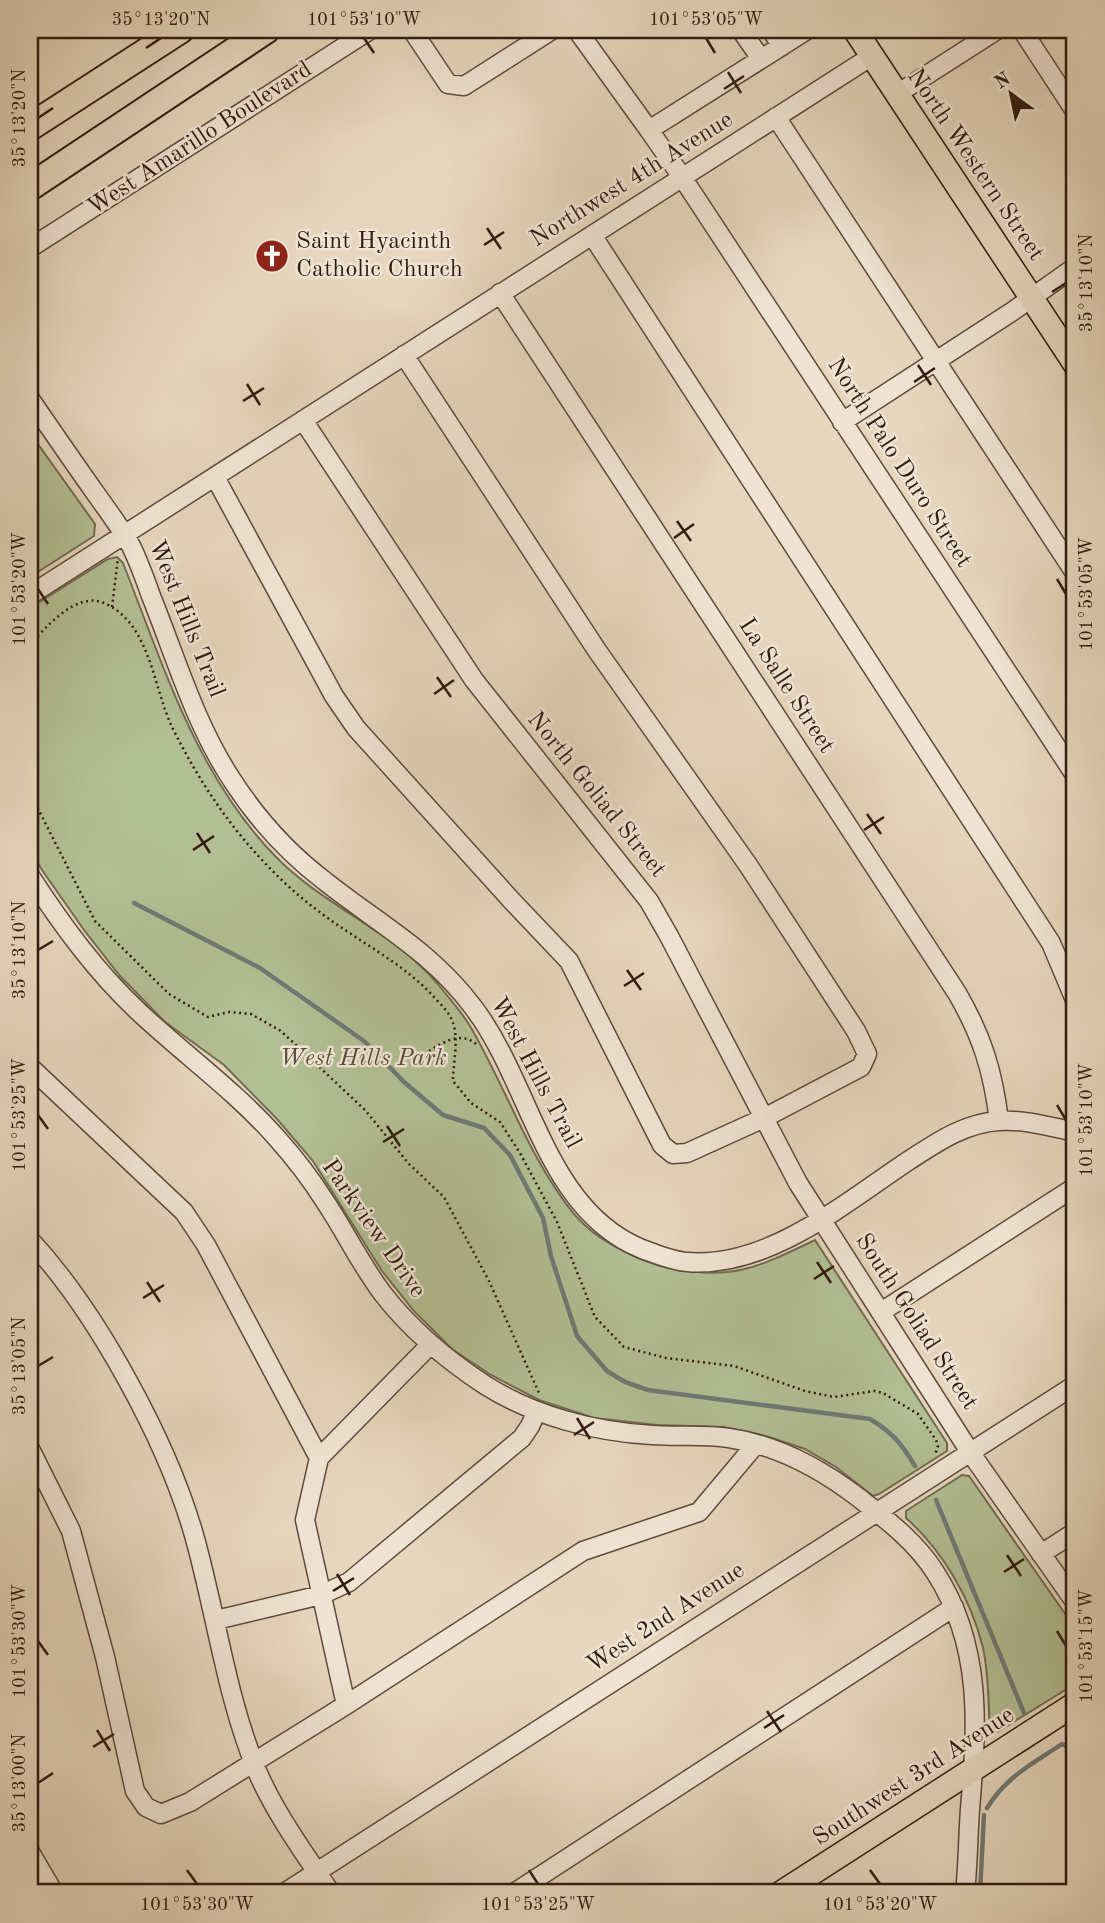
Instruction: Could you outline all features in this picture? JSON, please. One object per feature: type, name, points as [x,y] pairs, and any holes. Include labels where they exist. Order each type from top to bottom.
[{"type":"highway","points":[[77,96],[156,30]]},
{"type":"highway","points":[[30,127],[180,30]]},
{"type":"highway","points":[[30,187],[266,30]]},
{"type":"highway","points":[[222,59],[287,30]]},
{"type":"main road","name":"North Western Street","points":[[855,30],[1075,364]]},
{"type":"main road","name":"Southwest 3rd Avenue","points":[[781,1893],[1075,1704]]},
{"type":"street","name":"West Amarillo Boulevard","points":[[30,248],[370,30]]},
{"type":"street","points":[[412,30],[448,84],[464,86],[552,30]]},
{"type":"street","name":"North Palo Duro Street","points":[[577,30],[682,177],[1075,775]]},
{"type":"street","points":[[741,30],[761,59]]},
{"type":"street","points":[[771,30],[782,46]]},
{"type":"street","points":[[649,130],[807,30]]},
{"type":"street","points":[[897,94],[997,30]]},
{"type":"street","points":[[1022,30],[1075,111]]},
{"type":"street","name":"Northwest 4th Avenue","points":[[30,595],[872,56]]},
{"type":"street","points":[[776,117],[1075,573]]},
{"type":"street","points":[[592,235],[1051,943],[1075,1000]]},
{"type":"street","points":[[842,422],[936,362],[1075,267]]},
{"type":"street","name":"La Salle Street","points":[[500,293],[957,993],[986,1052],[999,1121]]},
{"type":"street","points":[[215,477],[334,696],[356,728],[569,961],[662,1145],[673,1154],[687,1153],[764,1118],[861,1067],[867,1054],[862,1042],[748,864],[596,649],[404,355]]},
{"type":"street","name":"West Hills Trail","points":[[30,399],[124,535],[137,559],[200,720],[232,780],[268,828],[298,858],[327,883],[409,941],[473,1007],[499,1049],[554,1162],[577,1200],[594,1219],[625,1242],[686,1262],[721,1260],[755,1253],[788,1239],[935,1144],[968,1128],[999,1121],[1033,1123],[1075,1132]]},
{"type":"street","name":"North Goliad Street","points":[[303,420],[474,680],[649,901],[798,1183],[821,1219]]},
{"type":"street","name":"Parkview Drive","points":[[30,876],[74,939],[117,990],[235,1094],[289,1153],[327,1204],[384,1294],[431,1344],[489,1387],[540,1404],[564,1420],[612,1431],[656,1436],[718,1437],[756,1444],[800,1459],[847,1489],[914,1545],[954,1606],[965,1635],[973,1674],[974,1769],[965,1893]]},
{"type":"street","points":[[30,1067],[184,1212],[206,1245],[319,1458]]},
{"type":"street","points":[[881,1312],[1075,1187]]},
{"type":"street","name":"South Goliad Street","points":[[821,1219],[970,1452],[1075,1602]]},
{"type":"street","points":[[30,1240],[66,1285],[100,1335],[166,1459],[193,1533],[243,1732],[254,1762],[273,1805],[331,1893]]},
{"type":"street","points":[[346,1705],[305,1520],[319,1458],[431,1344]]},
{"type":"street","name":"West 2nd Avenue","points":[[284,1893],[1075,1385]]},
{"type":"street","points":[[216,1619],[321,1595],[349,1582],[522,1438],[540,1404]]},
{"type":"street","points":[[30,1449],[71,1531],[105,1657],[135,1791],[146,1807],[161,1814],[190,1802],[346,1705],[583,1551],[699,1512],[756,1444]]},
{"type":"street","points":[[1041,1554],[1075,1532]]},
{"type":"street","points":[[514,1893],[954,1606]]},
{"type":"street","points":[[30,1852],[54,1893]]},
{"type":"path","points":[[112,607],[118,557]]},
{"type":"path","points":[[30,644],[52,622],[80,603],[90,600],[102,601],[112,607],[136,631],[173,730],[205,787],[239,834],[282,881],[343,929],[397,963],[425,987],[448,1013],[453,1021],[456,1038],[453,1081],[471,1103],[500,1122],[557,1222],[596,1317],[624,1346],[666,1358],[734,1366],[805,1391],[834,1397],[874,1391],[883,1393],[918,1414],[936,1440],[938,1446],[934,1457]]},
{"type":"path","points":[[30,793],[95,921],[169,994],[208,1017],[229,1012],[251,1014],[282,1031],[365,1110],[385,1131],[401,1155],[444,1197],[489,1281],[537,1391],[540,1404]]},
{"type":"path","points":[[429,1051],[456,1038],[472,1041],[480,1049]]},
{"type":"green space","points":[[30,433],[95,524],[94,536],[30,577]]},
{"type":"green space","name":"West Hills Park","points":[[117,557],[123,563],[186,721],[227,795],[251,829],[280,861],[318,892],[401,950],[437,983],[459,1009],[483,1049],[544,1170],[582,1223],[602,1239],[649,1262],[705,1273],[741,1270],[758,1265],[815,1240],[947,1443],[947,1451],[873,1496],[836,1467],[805,1449],[766,1436],[723,1427],[657,1425],[594,1418],[539,1400],[491,1375],[452,1349],[414,1311],[382,1271],[313,1161],[277,1119],[224,1065],[165,1022],[120,976],[84,930],[30,849],[30,608],[108,559]]},
{"type":"green space","points":[[962,1475],[969,1476],[1075,1628],[1075,1684],[994,1734],[990,1730],[985,1658],[971,1612],[954,1577],[932,1545],[906,1518],[906,1511]]},
{"type":"waterway","points":[[134,903],[260,968],[364,1041],[404,1082],[443,1115],[484,1128],[510,1155],[543,1218],[551,1256],[577,1336],[607,1371],[625,1382],[648,1390],[870,1419],[896,1439],[915,1466]]},
{"type":"waterway","points":[[936,1500],[1024,1713]]},
{"type":"waterway","points":[[987,1808],[1011,1779],[1062,1744],[1075,1751]]},
{"type":"waterway","points":[[980,1893],[984,1815]]},
{"type":"place","name":"Saint Hyacinth Catholic Church","points":[[272,256]]}]
